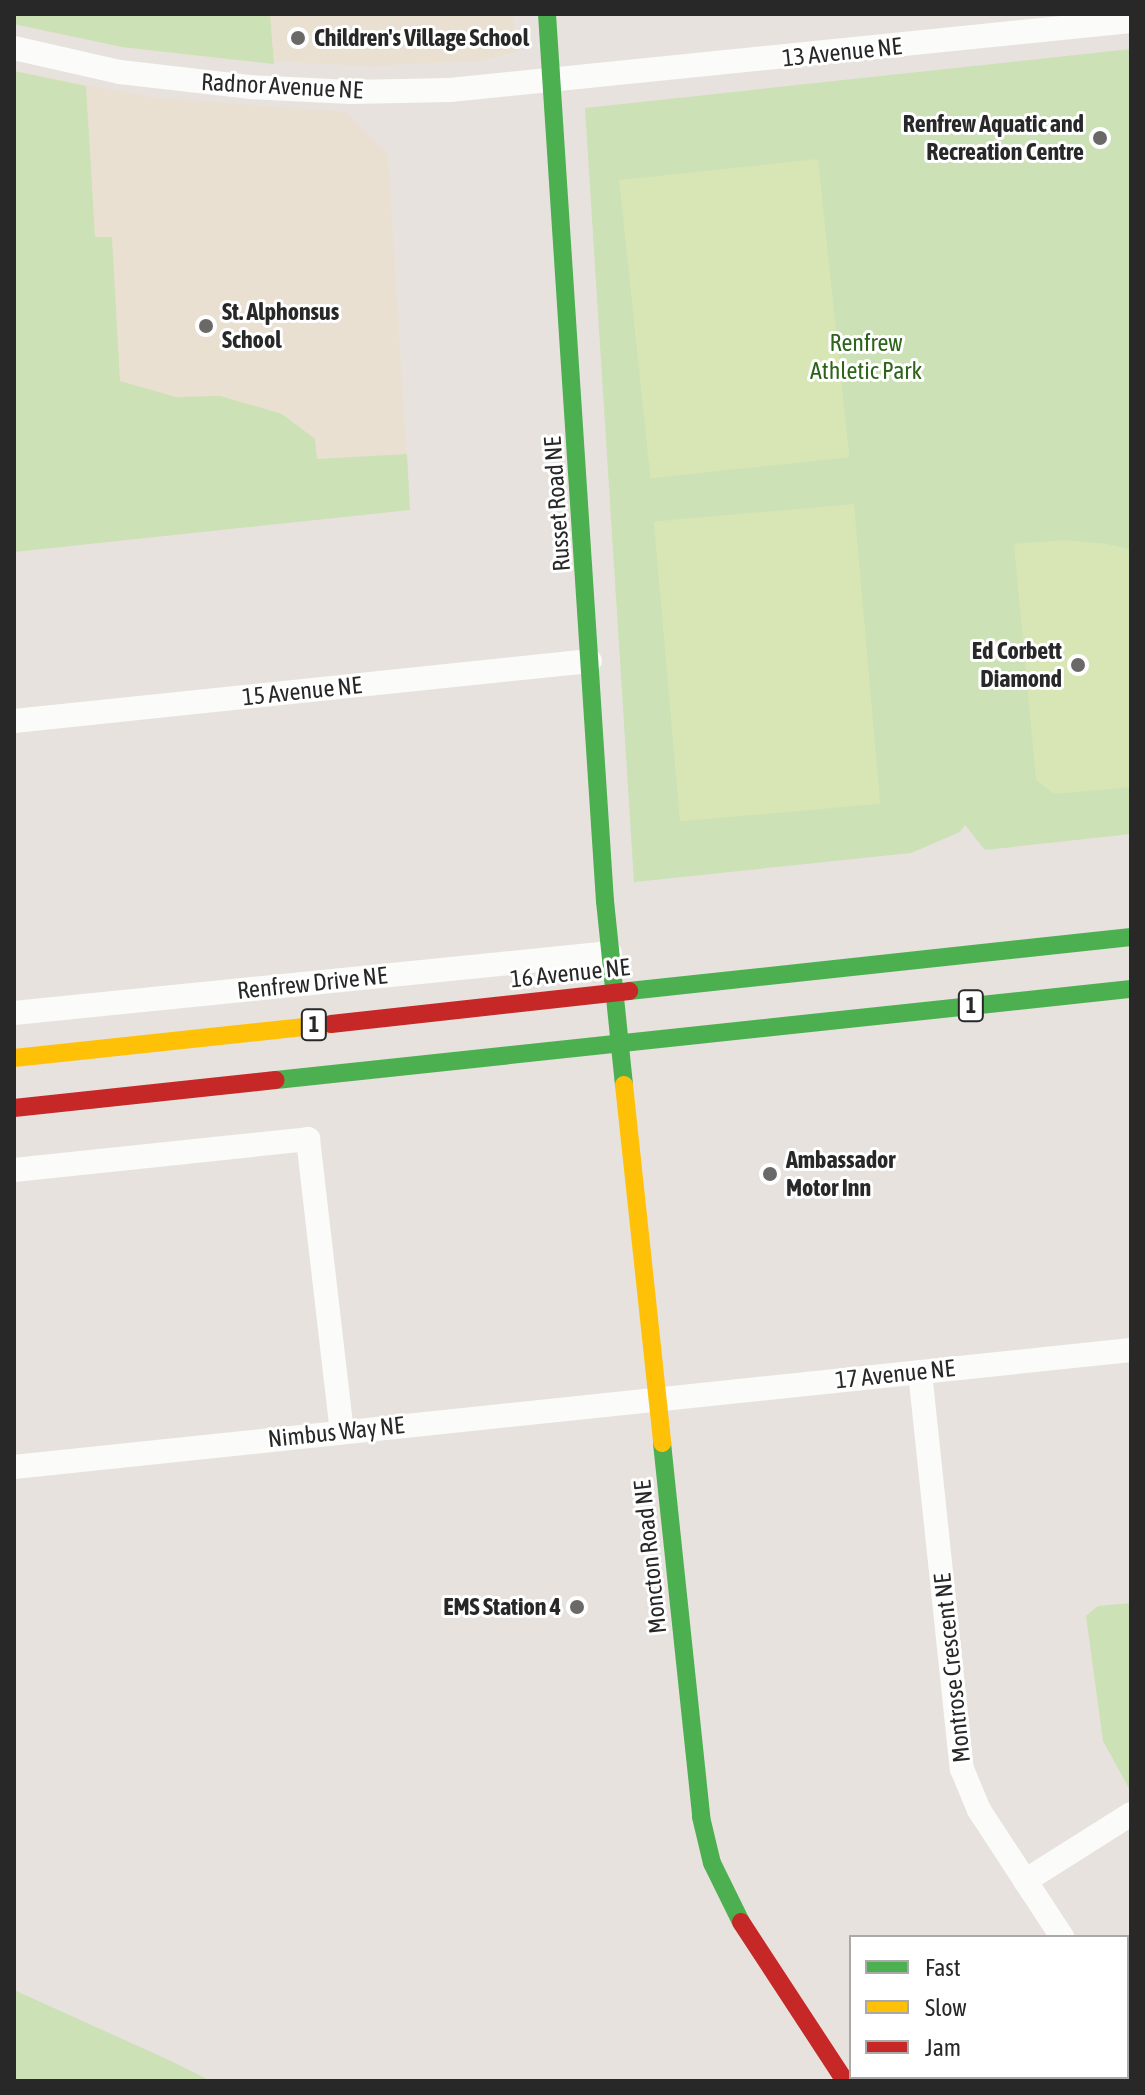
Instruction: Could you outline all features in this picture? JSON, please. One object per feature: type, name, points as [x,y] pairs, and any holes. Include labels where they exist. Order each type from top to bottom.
[{"type":"main road","name":"Russet Road NE","points":[[547,14],[615,992]]},
{"type":"main road","name":"16 Avenue NE","points":[[14,1058],[1131,937]]},
{"type":"main road","name":"1","points":[[14,1108],[1131,989]]},
{"type":"main road","name":"Moncton Road NE","points":[[615,992],[705,1840],[732,1908],[845,2081]]},
{"type":"street","name":"13 Avenue NE","points":[[553,80],[1131,21]]},
{"type":"street","name":"Radnor Avenue NE","points":[[14,48],[120,72],[287,90],[450,90],[553,80]]},
{"type":"street","name":"15 Avenue NE","points":[[14,721],[590,661]]},
{"type":"street","name":"Renfrew Drive NE","points":[[14,1013],[610,953]]},
{"type":"street","points":[[14,1170],[308,1139],[342,1432]]},
{"type":"street","name":"17 Avenue NE","points":[[658,1397],[1131,1350]]},
{"type":"street","name":"Montrose Crescent NE","points":[[920,1372],[962,1769],[973,1800],[1061,1935]]},
{"type":"street","name":"Nimbus Way NE","points":[[14,1467],[658,1397]]},
{"type":"street","points":[[1025,1881],[1131,1814]]},
{"type":"shaded area","name":"Children's Village School","points":[[14,14],[513,14],[517,52],[478,61],[369,66],[215,59],[122,47],[38,30],[14,24]]},
{"type":"shaded area","name":"St. Alphonsus School","points":[[14,71],[151,97],[346,112],[388,155],[410,510],[14,552]]},
{"type":"green space","points":[[14,14],[270,14],[274,64],[122,47],[14,24]]},
{"type":"green space","name":"Renfrew Athletic Park","points":[[1131,49],[1131,834],[985,850],[965,825],[960,832],[911,853],[634,882],[585,108]]},
{"type":"green space","points":[[14,71],[86,86],[95,237],[112,237],[120,381],[176,397],[220,396],[282,414],[315,439],[317,459],[407,454],[410,510],[14,552]]},
{"type":"green space","points":[[818,159],[849,457],[650,478],[619,180]]},
{"type":"green space","points":[[854,504],[880,804],[680,821],[654,522]]},
{"type":"green space","name":"Ed Corbett Diamond","points":[[1065,540],[1108,544],[1131,550],[1131,787],[1054,794],[1036,780],[1014,544]]},
{"type":"green space","points":[[1131,1603],[1130,1790],[1103,1741],[1086,1616],[1098,1606]]},
{"type":"green space","points":[[14,1990],[171,2061],[211,2081],[14,2081]]},
{"type":"traffic: fast","points":[[547,14],[605,901],[624,1085]]},
{"type":"traffic: fast","points":[[629,991],[1131,937]]},
{"type":"traffic: fast","points":[[276,1080],[1131,989]]},
{"type":"traffic: fast","points":[[662,1443],[701,1817],[712,1863],[741,1922]]},
{"type":"traffic: slow","points":[[14,1058],[331,1024]]},
{"type":"traffic: slow","points":[[624,1085],[662,1443]]},
{"type":"traffic: jam","points":[[331,1024],[629,991]]},
{"type":"traffic: jam","points":[[14,1108],[276,1080]]},
{"type":"traffic: jam","points":[[741,1922],[845,2081]]},
{"type":"place","name":"Children's Village School","points":[[298,38]]},
{"type":"place","name":"Renfrew Aquatic and Recreation Centre","points":[[1100,138]]},
{"type":"place","name":"St. Alphonsus School","points":[[206,326]]},
{"type":"place","name":"Ed Corbett Diamond","points":[[1078,665]]},
{"type":"place","name":"Ambassador Motor Inn","points":[[770,1174]]},
{"type":"place","name":"EMS Station 4","points":[[577,1607]]}]
